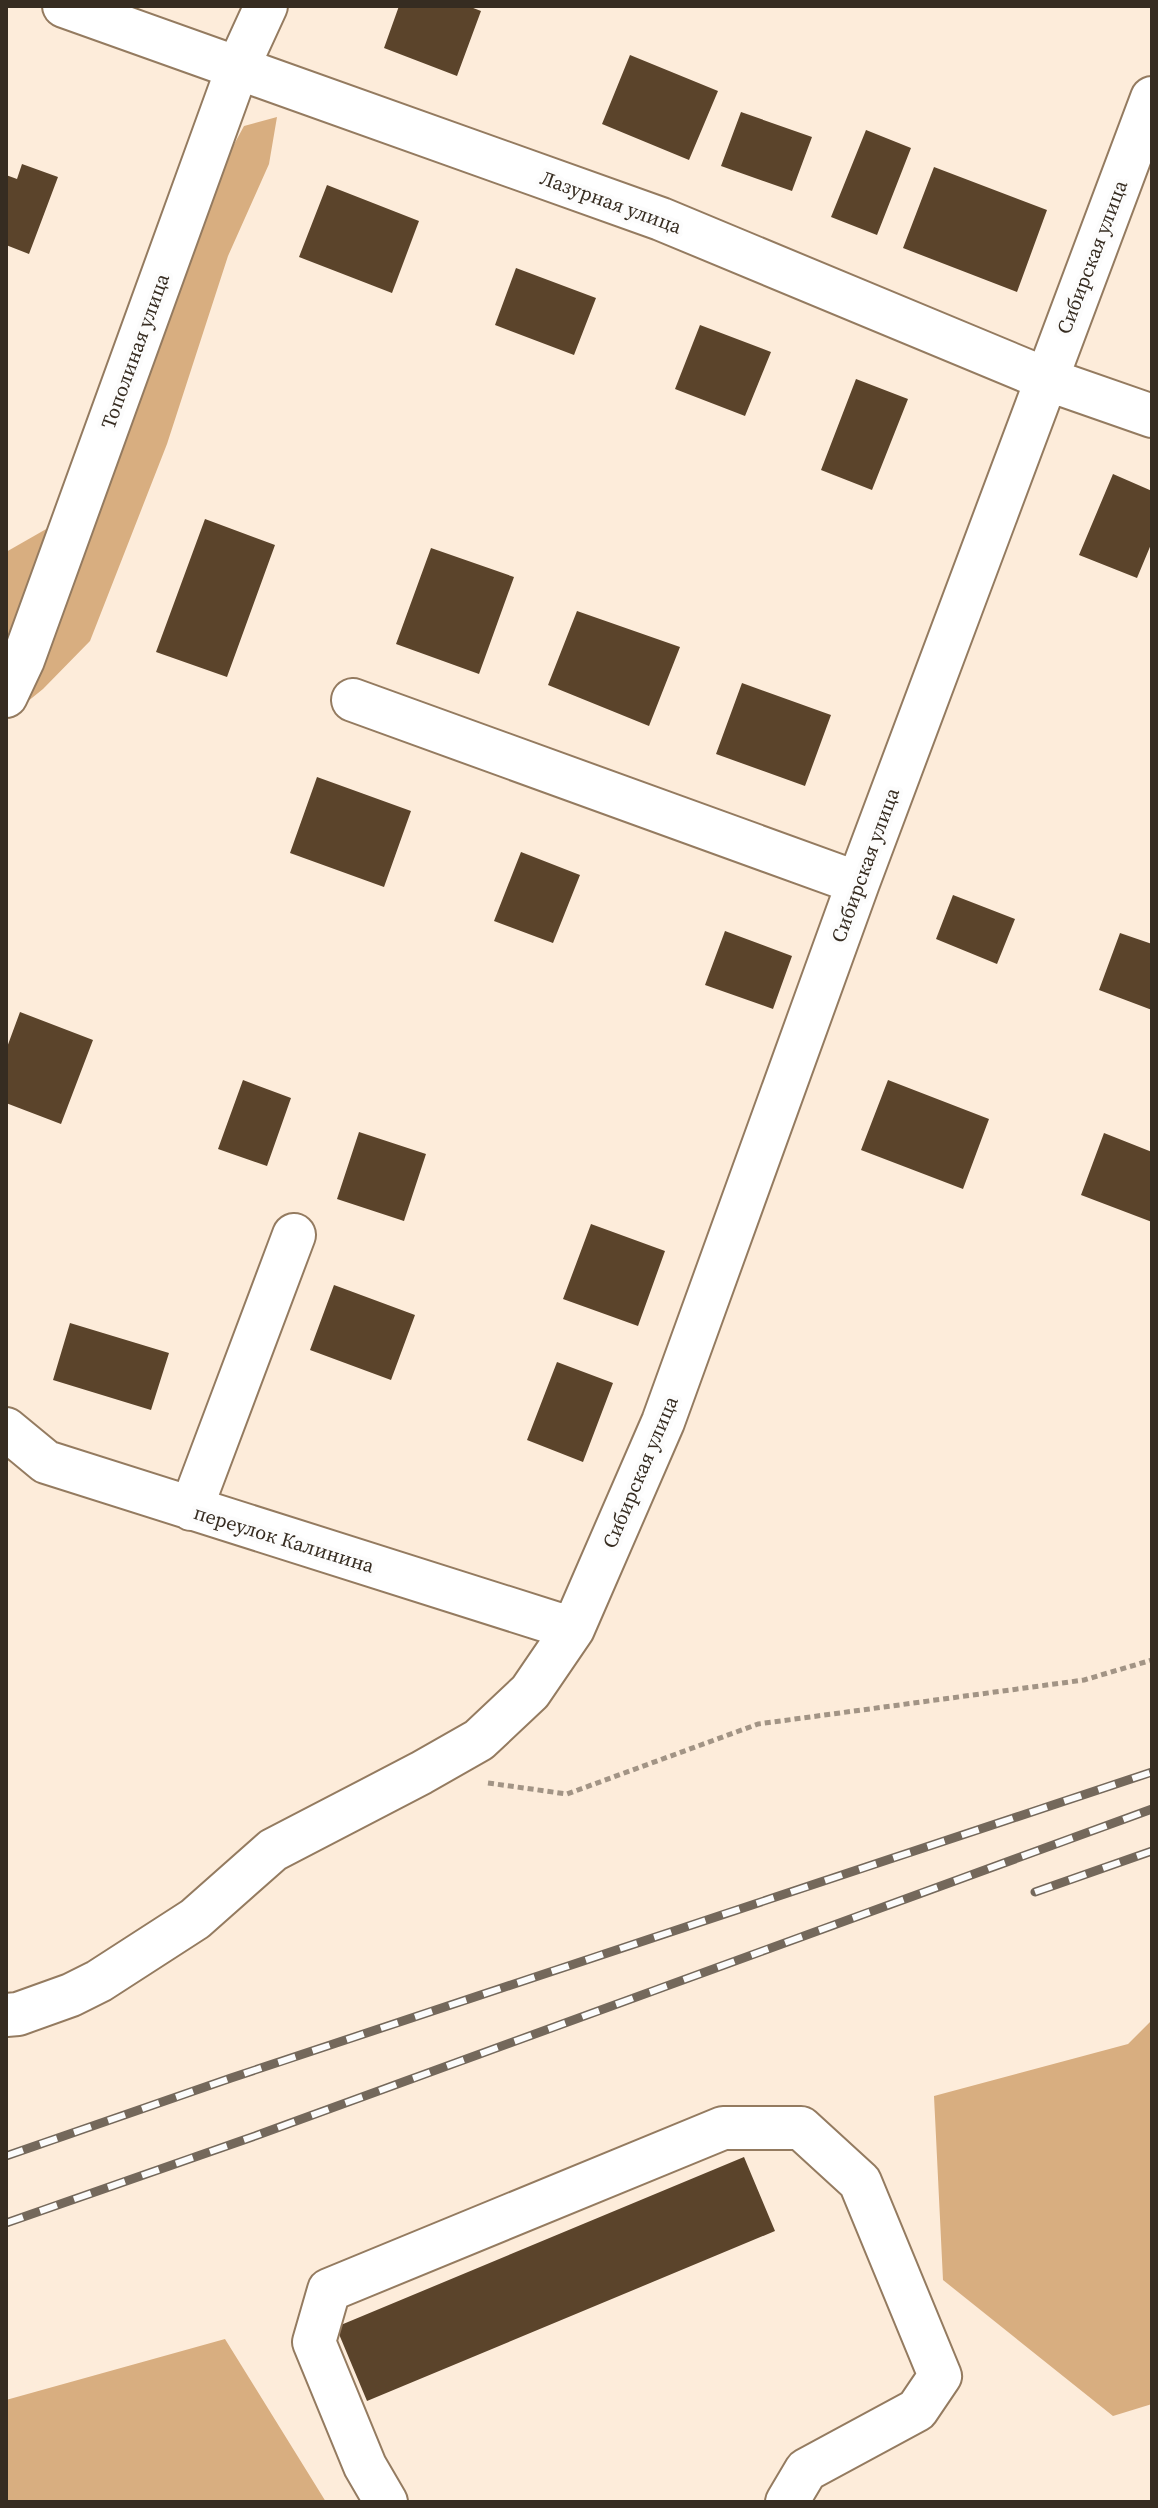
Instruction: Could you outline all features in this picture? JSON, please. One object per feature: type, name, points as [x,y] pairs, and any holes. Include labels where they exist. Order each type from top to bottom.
[{"type":"street","name":"Лазурная улица","points":[[64,6],[661,219],[1046,379],[1152,416]]},
{"type":"street","name":"Тополиная улица","points":[[6,696],[23,660],[238,67],[266,6]]},
{"type":"street","name":"Сибирская улица","points":[[6,2015],[18,2014],[71,1995],[99,1981],[195,1919],[273,1850],[479,1740],[530,1692],[573,1629],[663,1422],[858,883],[1152,98]]},
{"type":"street","points":[[353,700],[858,883]]},
{"type":"street","points":[[191,1509],[294,1235]]},
{"type":"street","name":"переулок Калинина","points":[[6,1429],[46,1462],[573,1629]]},
{"type":"street","points":[[386,2502],[365,2466],[314,2342],[329,2290],[723,2128],[801,2128],[860,2182],[940,2376],[917,2410],[806,2470],[787,2502]]},
{"type":"path","points":[[421,1773],[567,1794],[758,1724],[1084,1680],[1152,1660]]},
{"type":"shaded area","points":[[277,117],[269,164],[228,256],[167,444],[90,641],[43,689],[6,719],[6,552],[55,524],[104,464],[183,282],[225,161],[244,126]]},
{"type":"shaded area","points":[[1152,2020],[1152,2404],[1113,2416],[943,2280],[934,2096],[1128,2044]]},
{"type":"shaded area","points":[[225,2339],[326,2502],[6,2502],[6,2400]]},
{"type":"building","points":[[399,6],[468,6],[481,11],[457,76],[384,48]]},
{"type":"building","points":[[630,55],[718,91],[689,160],[602,124]]},
{"type":"building","points":[[741,112],[812,137],[792,191],[721,166]]},
{"type":"building","points":[[866,130],[911,148],[877,235],[831,217]]},
{"type":"building","points":[[22,164],[58,177],[29,254],[6,245],[6,175],[17,179]]},
{"type":"building","points":[[934,167],[1047,210],[1017,292],[903,248]]},
{"type":"building","points":[[327,185],[419,221],[392,293],[299,257]]},
{"type":"building","points":[[516,268],[596,298],[574,355],[495,325]]},
{"type":"building","points":[[700,325],[771,352],[745,416],[675,389]]},
{"type":"building","points":[[856,379],[908,399],[872,490],[821,470]]},
{"type":"building","points":[[1113,474],[1152,491],[1152,542],[1137,578],[1079,555]]},
{"type":"building","points":[[205,519],[275,545],[227,677],[156,652]]},
{"type":"building","points":[[431,548],[514,577],[479,674],[396,644]]},
{"type":"building","points":[[577,611],[680,647],[649,726],[548,685]]},
{"type":"building","points":[[742,683],[831,715],[805,786],[716,754]]},
{"type":"building","points":[[317,777],[411,811],[384,887],[290,853]]},
{"type":"building","points":[[521,852],[580,875],[553,943],[494,921]]},
{"type":"building","points":[[953,895],[1015,919],[997,964],[936,939]]},
{"type":"building","points":[[725,931],[792,956],[773,1009],[705,985]]},
{"type":"building","points":[[1120,933],[1152,944],[1152,1010],[1099,990]]},
{"type":"building","points":[[20,1012],[93,1040],[61,1124],[6,1103],[6,1050]]},
{"type":"building","points":[[243,1080],[291,1098],[267,1166],[218,1149]]},
{"type":"building","points":[[888,1080],[989,1119],[963,1189],[861,1150]]},
{"type":"building","points":[[359,1132],[426,1154],[404,1221],[337,1199]]},
{"type":"building","points":[[1104,1133],[1152,1152],[1152,1222],[1081,1195]]},
{"type":"building","points":[[591,1224],[665,1251],[638,1326],[563,1299]]},
{"type":"building","points":[[334,1285],[415,1315],[391,1380],[310,1350]]},
{"type":"building","points":[[70,1323],[169,1353],[151,1410],[53,1380]]},
{"type":"building","points":[[557,1362],[613,1383],[583,1462],[527,1440]]},
{"type":"building","points":[[744,2157],[775,2231],[367,2401],[336,2327]]},
{"type":"railway","points":[[6,2156],[231,2078],[1152,1772]]},
{"type":"railway","points":[[6,2223],[255,2136],[1152,1809]]},
{"type":"railway","points":[[1035,1892],[1152,1851]]}]
